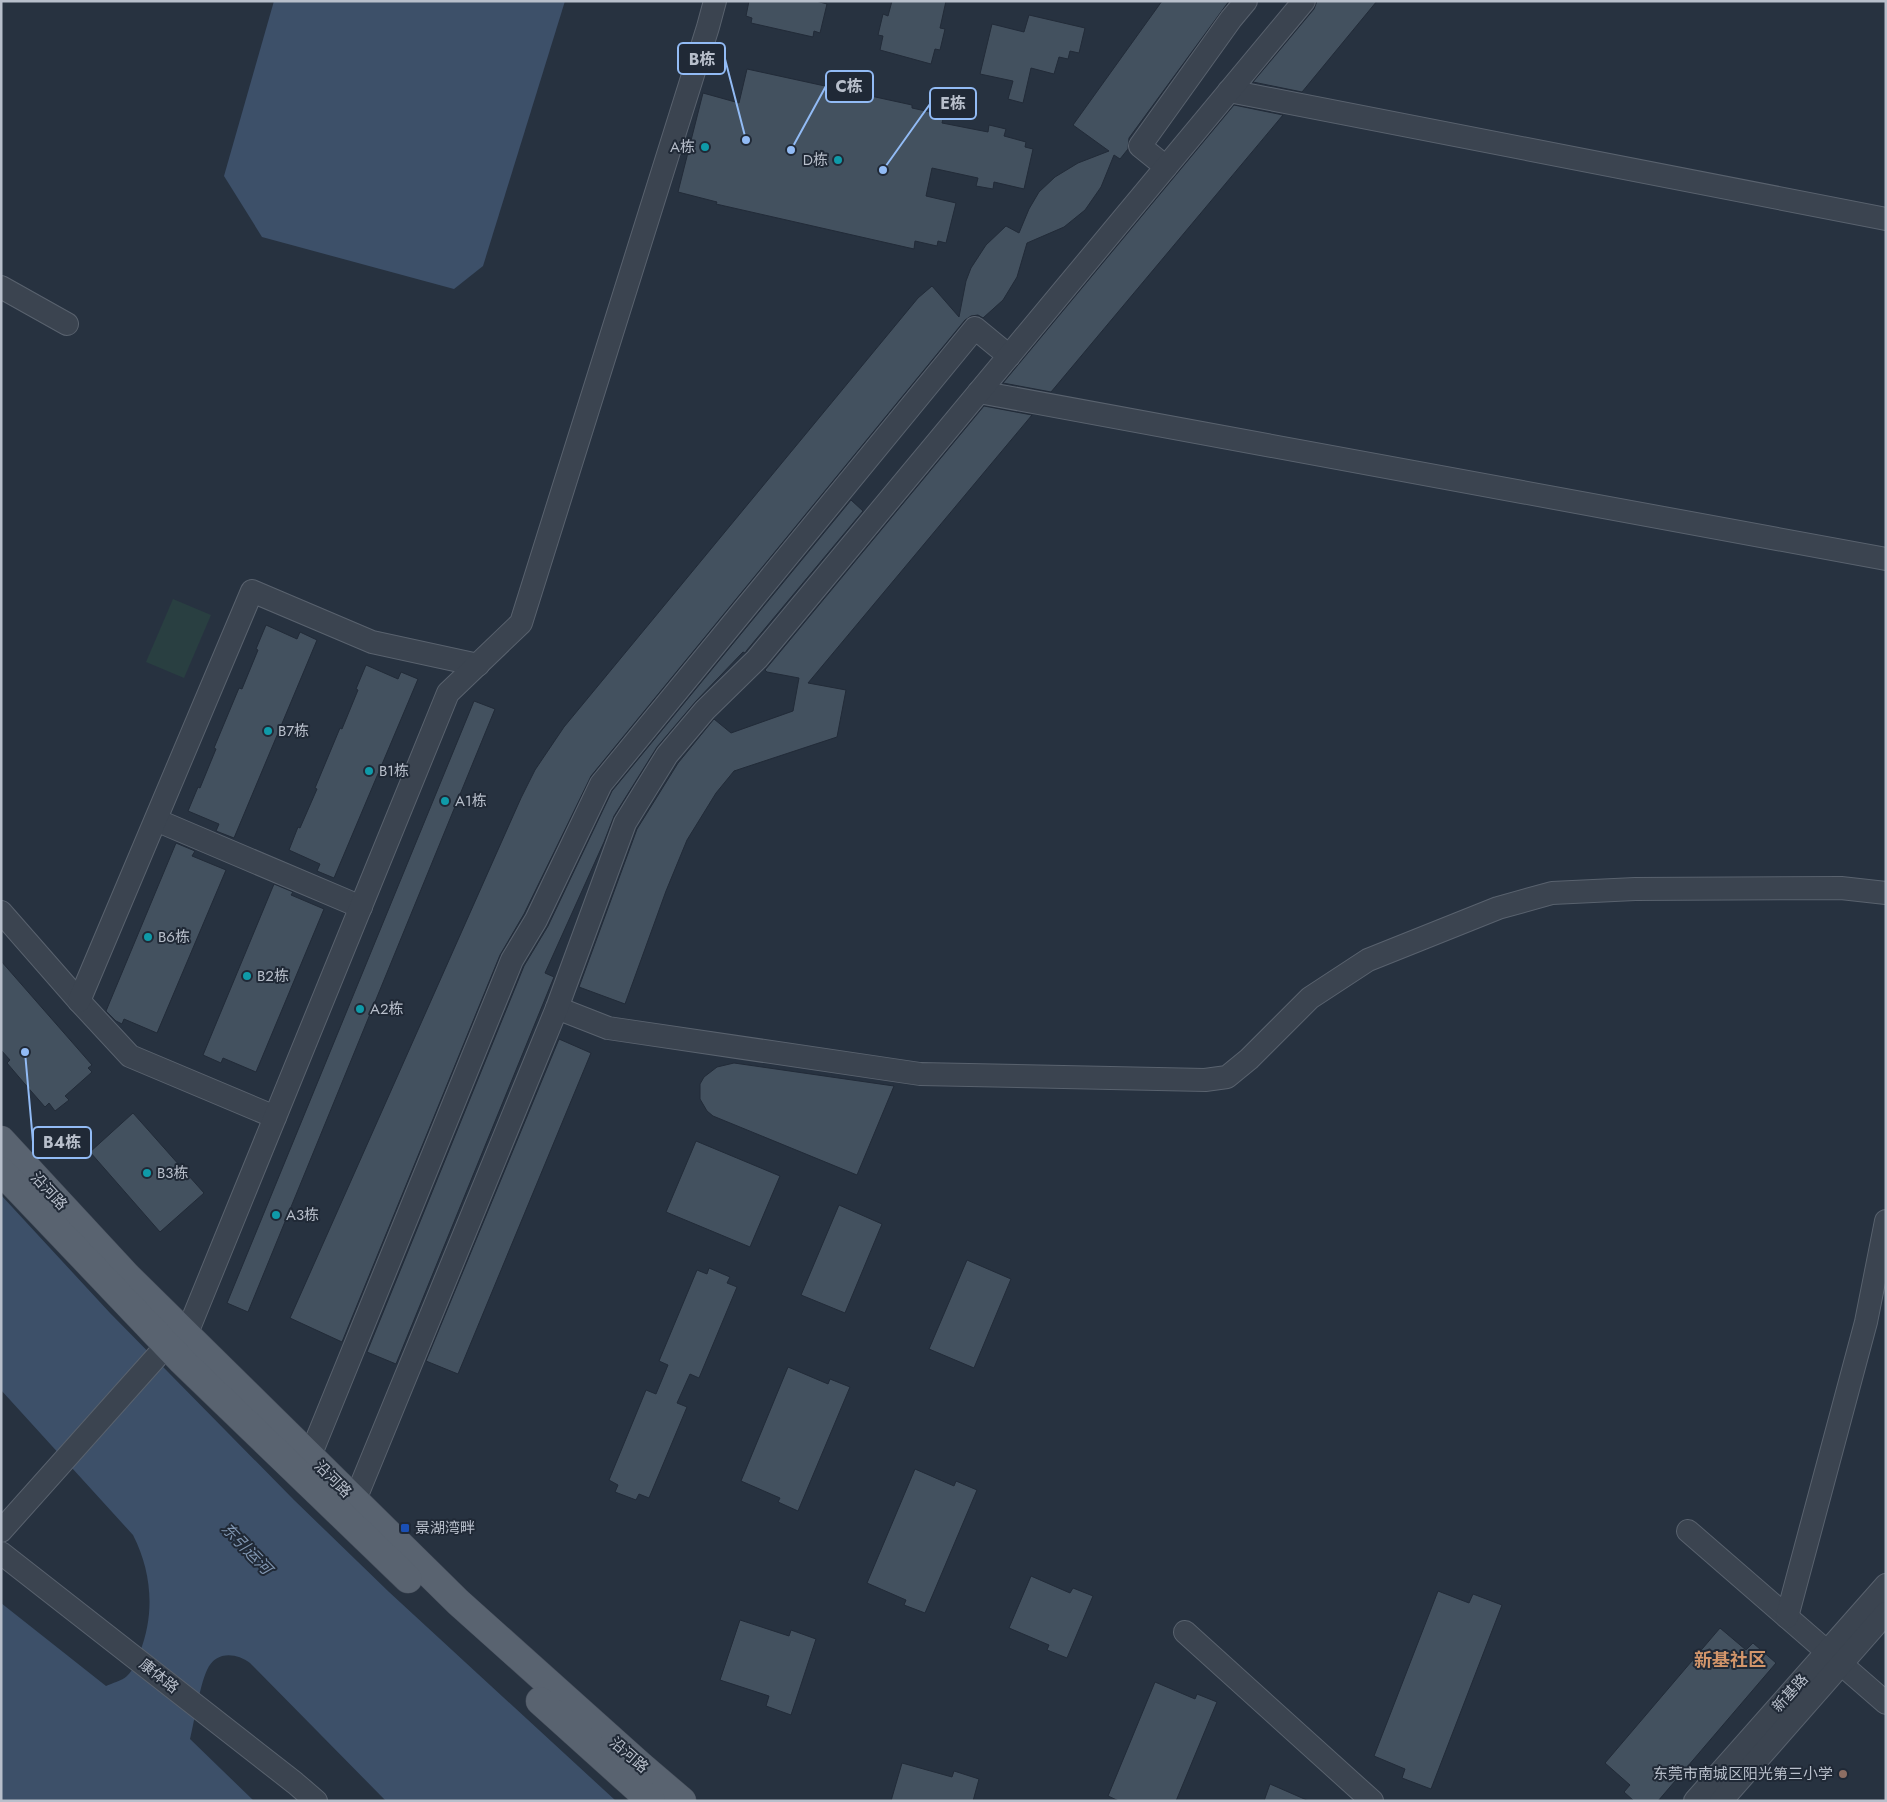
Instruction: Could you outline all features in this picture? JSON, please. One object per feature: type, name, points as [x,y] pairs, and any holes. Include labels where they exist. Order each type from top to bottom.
[{"type":"main road","name":"沿河路","points":[[1,1140],[128,1276],[171,1344],[310,1456],[458,1602],[682,1801]]},
{"type":"main road","name":"沿河路","points":[[1,1171],[309,1485],[452,1620],[651,1801]]},
{"type":"street","points":[[1,1531],[171,1344],[276,1117],[448,693],[521,623],[708,27],[714,1]]},
{"type":"street","points":[[1166,167],[1140,146],[1246,1]]},
{"type":"street","points":[[355,1500],[557,1008],[624,823],[667,755],[705,710],[757,659],[1304,1]]},
{"type":"street","points":[[1229,91],[1886,219]]},
{"type":"street","points":[[1,287],[67,324]]},
{"type":"street","points":[[310,1456],[512,960],[536,920],[601,784],[975,328],[1009,356]]},
{"type":"street","points":[[979,392],[1886,559]]},
{"type":"street","points":[[79,1002],[252,591],[372,642],[478,665]]},
{"type":"street","points":[[156,820],[361,907]]},
{"type":"street","points":[[557,1008],[608,1028],[920,1074],[1205,1080],[1227,1077],[1249,1060],[1310,998],[1368,960],[1498,908],[1552,893],[1635,889],[1831,888],[1886,893]]},
{"type":"street","points":[[1,912],[79,1002],[130,1056],[276,1117]]},
{"type":"street","points":[[1787,1616],[1866,1322],[1886,1221]]},
{"type":"street","points":[[1688,1531],[1886,1702]]},
{"type":"street","name":"康体路","points":[[1,1553],[216,1720],[316,1801]]},
{"type":"street","name":"新基路","points":[[1721,1801],[1834,1657],[1886,1585]]},
{"type":"street","name":"新基路","points":[[1695,1801],[1834,1657],[1886,1612]]},
{"type":"street","points":[[1185,1632],[1372,1801]]},
{"type":"green space","points":[[173,599],[211,615],[184,678],[146,662]]},
{"type":"water","points":[[274,1],[565,1],[483,266],[454,289],[262,237],[224,176]]},
{"type":"water","name":"东引运河","points":[[1,1195],[110,1313],[294,1500],[389,1592],[616,1801],[386,1801],[250,1663],[232,1655],[226,1655],[215,1659],[204,1677],[190,1739],[254,1801],[1,1801],[1,1603],[106,1686],[125,1678],[133,1668],[145,1638],[148,1623],[149,1593],[148,1578],[133,1535],[1,1390]]},
{"type":"building","points":[[749,1],[816,1],[827,4],[820,33],[814,31],[813,37],[751,23],[752,18],[746,16]]},
{"type":"building","points":[[892,1],[946,1],[940,28],[945,29],[940,50],[935,49],[931,64],[880,50],[883,36],[878,35],[883,14],[888,16]]},
{"type":"building","points":[[1162,1],[1229,1],[1129,138],[1128,149],[1120,159],[1114,155],[1101,187],[1085,210],[1064,227],[1027,243],[1017,277],[1003,300],[983,318],[978,315],[971,316],[965,320],[591,776],[524,914],[500,955],[342,1342],[290,1318],[535,770],[564,727],[918,298],[932,286],[959,317],[966,281],[971,268],[986,245],[1006,226],[1019,233],[1029,209],[1039,192],[1055,177],[1078,163],[1109,151],[1073,125]]},
{"type":"building","points":[[1317,1],[1377,1],[1302,92],[1253,82],[1314,9]]},
{"type":"building","points":[[1029,15],[1085,28],[1079,53],[1070,51],[1068,59],[1059,57],[1054,74],[1031,68],[1023,103],[1008,99],[1013,81],[980,74],[992,24],[1024,32]]},
{"type":"building","points":[[747,69],[912,105],[912,108],[944,115],[942,123],[988,132],[989,125],[1006,129],[1004,136],[1026,142],[1025,147],[1033,149],[1024,189],[994,182],[993,189],[976,186],[978,178],[932,168],[926,196],[956,203],[946,243],[938,241],[937,246],[915,241],[914,249],[716,204],[717,202],[678,192],[703,93],[739,103]]},
{"type":"building","points":[[1234,105],[1283,115],[1051,392],[1003,383]]},
{"type":"building","points":[[984,406],[1032,415],[808,683],[846,690],[837,737],[734,771],[716,793],[687,840],[666,891],[625,1004],[579,987],[637,829],[678,763],[714,719],[731,733],[793,711],[799,678],[765,670]]},
{"type":"building","points":[[851,500],[863,511],[745,653],[743,652],[696,701],[657,747],[614,816],[545,973],[554,977],[396,1364],[367,1352],[524,966],[548,926],[612,791]]},
{"type":"building","name":"B7栋","points":[[266,625],[297,639],[300,632],[317,640],[234,838],[216,831],[219,824],[188,811],[198,787],[200,788],[239,688],[242,689]]},
{"type":"building","name":"B1栋","points":[[366,665],[398,679],[401,672],[418,679],[334,878],[317,871],[320,864],[289,850],[317,789],[315,788],[340,728],[342,729]]},
{"type":"building","points":[[474,701],[495,709],[248,1312],[227,1303]]},
{"type":"building","name":"B6栋","points":[[176,843],[195,851],[192,856],[226,870],[157,1033],[124,1019],[122,1024],[106,1011]]},
{"type":"building","name":"B2栋","points":[[274,884],[293,892],[291,895],[324,909],[256,1072],[223,1058],[221,1063],[203,1055]]},
{"type":"building","points":[[1,961],[92,1065],[88,1068],[92,1072],[65,1096],[69,1100],[55,1111],[49,1103],[45,1107],[7,1063],[10,1060],[1,1050]]},
{"type":"building","points":[[559,1039],[591,1053],[458,1374],[426,1361]]},
{"type":"building","points":[[734,1063],[894,1086],[857,1175],[713,1116],[707,1111],[700,1099],[700,1084],[704,1077],[717,1067]]},
{"type":"building","name":"B3栋","points":[[133,1113],[204,1193],[160,1232],[90,1152]]},
{"type":"building","points":[[696,1141],[780,1176],[750,1247],[666,1212]]},
{"type":"building","points":[[839,1205],[882,1224],[845,1313],[801,1295]]},
{"type":"building","points":[[967,1260],[1011,1279],[974,1368],[929,1349]]},
{"type":"building","points":[[709,1268],[730,1277],[727,1283],[737,1287],[699,1378],[690,1374],[677,1403],[687,1407],[649,1498],[639,1494],[636,1500],[615,1492],[618,1485],[609,1480],[646,1390],[656,1394],[668,1365],[659,1361],[697,1270],[707,1274]]},
{"type":"building","points":[[788,1367],[828,1384],[830,1379],[850,1387],[798,1511],[778,1502],[780,1498],[741,1481]]},
{"type":"building","points":[[915,1469],[954,1486],[956,1481],[977,1490],[925,1613],[904,1605],[906,1600],[867,1583]]},
{"type":"building","points":[[1031,1576],[1070,1593],[1073,1588],[1093,1596],[1067,1658],[1047,1650],[1049,1645],[1009,1628]]},
{"type":"building","points":[[1438,1591],[1469,1603],[1473,1594],[1502,1605],[1431,1789],[1402,1778],[1405,1769],[1374,1756]]},
{"type":"building","points":[[740,1620],[789,1636],[791,1630],[816,1639],[791,1715],[766,1706],[769,1696],[720,1680]]},
{"type":"building","points":[[1720,1628],[1746,1650],[1753,1643],[1776,1663],[1658,1801],[1634,1801],[1624,1792],[1630,1785],[1605,1763]]},
{"type":"building","points":[[1155,1682],[1195,1699],[1197,1694],[1217,1702],[1176,1801],[1119,1801],[1108,1796]]},
{"type":"building","points":[[902,1763],[952,1777],[954,1771],[979,1779],[973,1801],[891,1801]]},
{"type":"building","points":[[1270,1784],[1309,1801],[1264,1801]]},
{"type":"place","name":"B栋","points":[[746,140]]},
{"type":"place","name":"A栋","points":[[705,147]]},
{"type":"place","name":"C栋","points":[[791,150]]},
{"type":"place","name":"D栋","points":[[838,160]]},
{"type":"place","name":"E栋","points":[[883,170]]},
{"type":"place","name":"B7栋","points":[[268,731]]},
{"type":"place","name":"B1栋","points":[[369,771]]},
{"type":"place","name":"A1栋","points":[[445,801]]},
{"type":"place","name":"B6栋","points":[[148,937]]},
{"type":"place","name":"B2栋","points":[[247,976]]},
{"type":"place","name":"A2栋","points":[[360,1009]]},
{"type":"place","name":"B4栋","points":[[25,1052]]},
{"type":"place","name":"B3栋","points":[[147,1173]]},
{"type":"place","name":"A3栋","points":[[276,1215]]},
{"type":"place","name":"景湖湾畔","points":[[405,1528]]},
{"type":"place","name":"东莞市南城区阳光第三小学","points":[[1843,1774]]},
{"type":"district","name":"新基社区","points":[[1730,1660]]}]
